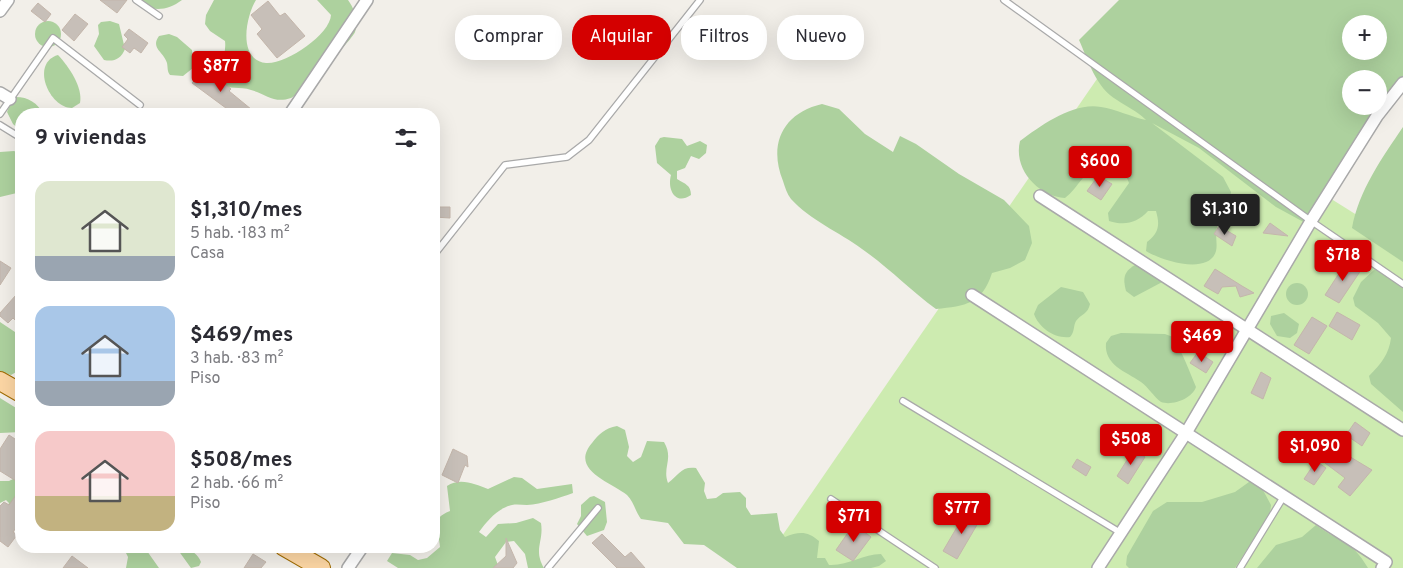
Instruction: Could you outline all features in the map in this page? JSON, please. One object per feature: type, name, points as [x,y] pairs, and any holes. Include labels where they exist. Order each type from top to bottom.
[{"type":"main road","points":[[0,381],[15,390]]},
{"type":"main road","points":[[290,553],[301,564],[321,568]]},
{"type":"street","points":[[0,11],[8,0]]},
{"type":"street","points":[[294,108],[367,0]]},
{"type":"street","points":[[1098,568],[1186,433],[1311,222],[1377,116],[1403,82]]},
{"type":"street","points":[[1040,196],[1403,430]]},
{"type":"street","points":[[972,294],[1386,562],[1382,568]]},
{"type":"street","points":[[348,568],[358,553]]},
{"type":"lane","points":[[136,0],[159,16]]},
{"type":"lane","points":[[440,247],[505,165],[567,157],[589,140],[700,0]]},
{"type":"lane","points":[[1004,0],[1311,222],[1403,284]]},
{"type":"lane","points":[[0,114],[5,96],[53,38],[140,106]]},
{"type":"lane","points":[[0,126],[15,135]]},
{"type":"lane","points":[[903,401],[1121,533]]},
{"type":"lane","points":[[1240,568],[1284,496]]},
{"type":"lane","points":[[832,499],[935,568]]},
{"type":"lane","points":[[548,568],[598,508]]},
{"type":"green space","points":[[134,0],[182,0],[170,7],[158,9],[146,7]]},
{"type":"green space","points":[[214,0],[256,0],[247,26],[247,46],[257,60],[266,63],[284,59],[295,54],[315,40],[323,31],[329,23],[331,15],[317,0],[348,0],[356,16],[357,24],[352,37],[314,78],[296,95],[280,100],[247,89],[226,87],[218,84],[225,52],[225,41],[210,31],[205,24],[206,15]]},
{"type":"green space","points":[[1119,0],[1403,0],[1403,85],[1387,109],[1387,70],[1342,70],[1342,115],[1383,115],[1309,225],[1276,207],[1199,148],[1152,123],[1223,177],[1231,192],[1227,209],[1217,227],[1216,251],[1212,259],[1204,263],[1184,264],[1172,262],[1146,251],[1147,242],[1158,228],[1156,211],[1148,211],[1135,221],[1120,223],[1109,221],[1108,213],[1129,183],[1124,173],[1117,167],[1106,164],[1098,165],[1065,198],[1046,192],[1037,186],[1024,171],[1020,161],[1020,141],[1048,122],[1069,111],[1090,106],[1101,107],[1146,120],[1110,95],[1093,73],[1079,40]]},
{"type":"green space","points":[[48,21],[57,25],[61,34],[57,43],[48,47],[39,43],[35,34],[39,25]]},
{"type":"green space","points":[[110,21],[119,24],[125,49],[119,57],[108,61],[104,60],[94,46],[99,34],[98,25],[101,22]]},
{"type":"green space","points":[[169,34],[177,37],[192,50],[193,68],[183,76],[170,75],[167,63],[156,44],[159,36]]},
{"type":"green space","points":[[58,55],[71,71],[79,90],[80,103],[72,108],[56,101],[46,84],[45,67],[50,60]]},
{"type":"green space","points":[[1110,60],[1403,244],[1403,568],[760,568]]},
{"type":"green space","points":[[16,97],[25,98],[32,101],[39,108],[15,108],[15,126],[7,112],[12,100]]},
{"type":"green space","points":[[822,104],[839,109],[865,134],[893,152],[900,136],[916,144],[959,174],[1004,200],[1029,226],[1032,243],[1025,260],[1010,268],[992,273],[983,291],[971,302],[936,309],[872,256],[807,213],[791,199],[786,190],[779,167],[778,143],[782,132],[797,115],[809,108]]},
{"type":"green space","points":[[1403,127],[1403,262],[1352,228],[1355,214],[1366,188],[1379,163]]},
{"type":"green space","points":[[660,138],[682,139],[687,146],[700,141],[707,145],[706,153],[699,159],[691,156],[685,168],[677,171],[677,179],[690,189],[691,195],[685,198],[677,197],[674,194],[670,186],[671,175],[657,163],[655,146]]},
{"type":"green space","points":[[15,151],[15,193],[0,197],[0,152]]},
{"type":"green space","points":[[1321,243],[1328,244],[1333,251],[1331,259],[1325,266],[1321,265],[1316,249],[1317,245]]},
{"type":"green space","points":[[1135,265],[1165,273],[1166,280],[1134,297],[1126,291],[1124,279],[1128,270]]},
{"type":"green space","points":[[1375,269],[1403,286],[1403,412],[1371,384],[1369,376],[1384,358],[1391,338],[1378,323],[1355,306],[1353,298],[1361,282]]},
{"type":"green space","points":[[1297,283],[1305,286],[1308,294],[1305,302],[1297,305],[1289,302],[1286,294],[1289,286]]},
{"type":"green space","points":[[1061,287],[1083,292],[1090,304],[1086,312],[1076,321],[1070,337],[1059,336],[1048,331],[1040,324],[1034,314],[1038,305]]},
{"type":"green space","points":[[1284,313],[1299,324],[1297,333],[1290,338],[1277,336],[1270,324],[1271,316]]},
{"type":"green space","points":[[0,322],[15,332],[15,373],[11,375],[0,371]]},
{"type":"green space","points":[[1121,333],[1165,334],[1173,337],[1196,387],[1194,391],[1186,398],[1176,402],[1161,402],[1141,382],[1117,367],[1108,357],[1106,343],[1111,336]]},
{"type":"green space","points":[[0,398],[15,407],[15,432],[0,433]]},
{"type":"green space","points":[[617,426],[625,430],[629,447],[627,456],[633,462],[641,457],[647,441],[664,442],[668,453],[666,472],[668,483],[683,470],[696,468],[705,483],[704,491],[707,499],[716,498],[723,493],[740,492],[746,498],[746,507],[751,515],[777,513],[780,530],[785,537],[803,533],[811,535],[819,541],[817,558],[825,558],[829,565],[843,564],[881,554],[886,561],[879,566],[871,568],[737,568],[704,545],[684,544],[668,523],[641,519],[627,495],[603,480],[589,468],[586,461],[586,452],[592,443],[603,432]]},
{"type":"green space","points":[[514,477],[522,478],[537,489],[572,484],[573,493],[544,502],[512,505],[502,509],[489,519],[479,532],[486,537],[498,524],[516,523],[533,518],[541,523],[539,556],[544,568],[528,568],[525,554],[514,541],[506,542],[495,557],[499,568],[398,568],[387,561],[392,553],[410,555],[418,560],[427,558],[433,553],[440,553],[440,517],[450,511],[447,486],[452,483],[462,482],[473,483],[488,489]]},
{"type":"green space","points":[[15,478],[15,507],[7,508],[9,503],[6,500],[0,503],[0,481],[9,481]]},
{"type":"green space","points":[[1258,481],[1271,505],[1270,514],[1235,568],[1129,568],[1126,565],[1127,556],[1153,511],[1167,502],[1202,502],[1235,492],[1249,482]]},
{"type":"green space","points":[[594,496],[605,502],[607,522],[604,530],[587,536],[577,524],[581,516],[581,505]]},
{"type":"green space","points":[[1316,525],[1350,546],[1368,568],[1257,568],[1276,545],[1302,537]]},
{"type":"green space","points":[[126,553],[148,553],[159,568],[126,568],[128,557]]},
{"type":"green space","points":[[180,553],[195,553],[198,557],[201,562],[199,566],[191,568]]},
{"type":"building","points":[[100,0],[127,0],[117,13]]},
{"type":"building","points":[[268,1],[280,16],[285,13],[305,36],[277,58],[257,34],[262,29],[251,15]]},
{"type":"building","points":[[38,3],[51,14],[45,22],[31,11]]},
{"type":"building","points":[[75,14],[88,24],[74,41],[62,30]]},
{"type":"building","points":[[129,29],[148,43],[141,53],[134,48],[130,53],[122,47],[128,39],[124,35]]},
{"type":"building","points":[[205,68],[231,89],[229,91],[250,108],[226,108],[192,83]]},
{"type":"building","points":[[1098,176],[1112,184],[1101,200],[1087,191]]},
{"type":"building","points":[[440,207],[450,207],[450,218],[440,217]]},
{"type":"building","points":[[1270,223],[1288,236],[1263,233]]},
{"type":"building","points":[[1219,226],[1236,236],[1232,246],[1214,234]]},
{"type":"building","points":[[0,261],[11,268],[0,285]]},
{"type":"building","points":[[1347,261],[1361,270],[1339,303],[1325,295]]},
{"type":"building","points":[[1215,269],[1254,293],[1240,297],[1236,286],[1222,287],[1218,294],[1204,286]]},
{"type":"building","points":[[15,296],[15,320],[13,318],[8,323],[0,316],[0,313]]},
{"type":"building","points":[[1337,312],[1360,325],[1352,340],[1329,326]]},
{"type":"building","points":[[1312,317],[1327,326],[1309,354],[1294,345]]},
{"type":"building","points":[[1198,352],[1213,362],[1206,373],[1190,363]]},
{"type":"building","points":[[1261,372],[1271,378],[1263,399],[1251,393]]},
{"type":"building","points":[[1355,422],[1370,433],[1362,446],[1346,435]]},
{"type":"building","points":[[9,435],[15,439],[15,480],[0,471],[0,449]]},
{"type":"building","points":[[453,449],[467,456],[468,467],[465,465],[458,483],[442,475]]},
{"type":"building","points":[[1134,449],[1145,457],[1128,484],[1117,476]]},
{"type":"building","points":[[1335,452],[1344,459],[1347,455],[1372,470],[1350,496],[1338,487],[1345,478],[1325,463]]},
{"type":"building","points":[[1077,459],[1091,467],[1086,476],[1072,467]]},
{"type":"building","points":[[1316,461],[1326,468],[1314,485],[1304,479]]},
{"type":"building","points":[[15,496],[15,529],[13,532],[15,538],[8,547],[0,541],[0,506],[4,502],[9,505]]},
{"type":"building","points":[[967,510],[981,518],[957,559],[943,551]]},
{"type":"building","points":[[854,524],[871,537],[853,561],[836,550]]},
{"type":"building","points":[[602,534],[625,557],[631,552],[645,568],[617,568],[592,543]]},
{"type":"building","points":[[506,538],[517,563],[513,568],[493,568],[506,556]]},
{"type":"building","points":[[253,554],[266,562],[261,568],[244,568]]},
{"type":"building","points":[[72,556],[88,568],[63,568]]}]
